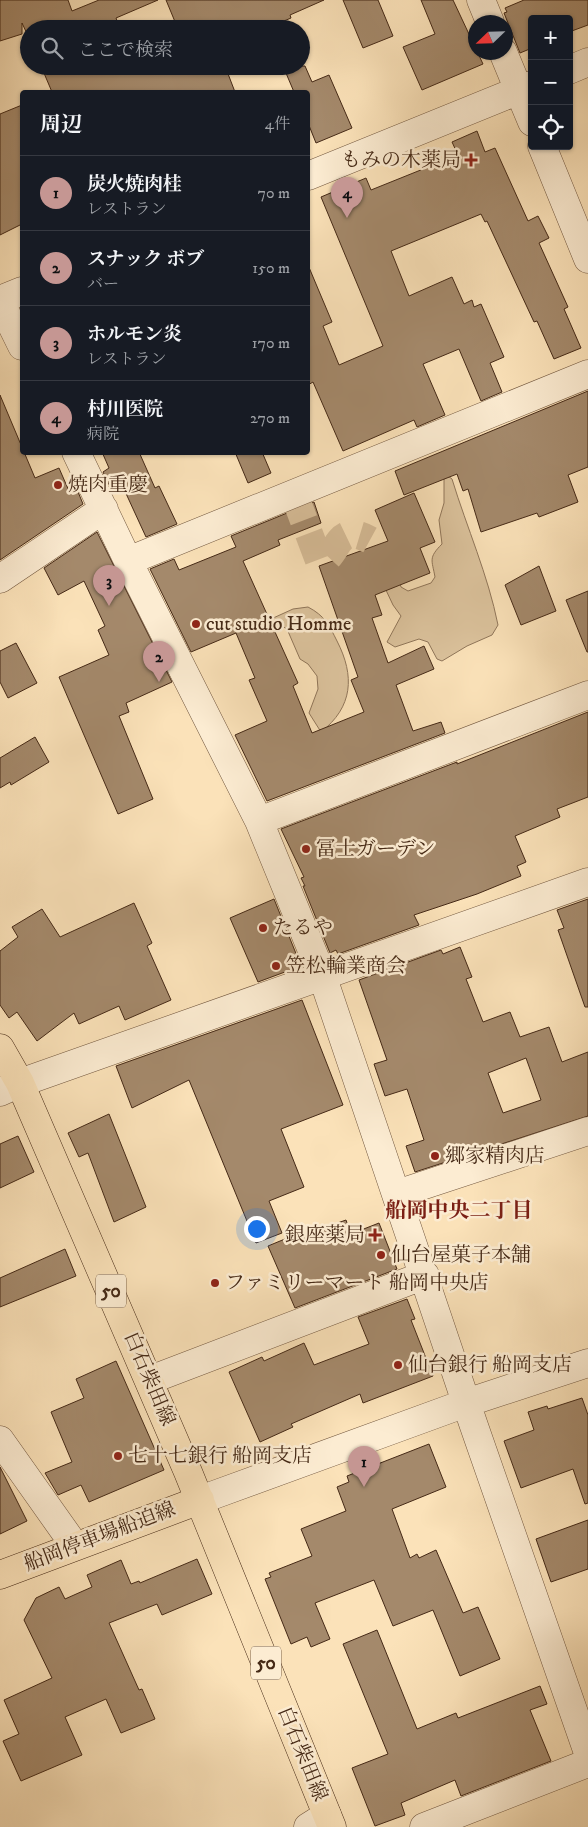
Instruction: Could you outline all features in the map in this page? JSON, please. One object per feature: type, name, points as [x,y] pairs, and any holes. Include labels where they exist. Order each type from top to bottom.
[{"type":"main road","name":"白石柴田線","points":[[0,1048],[10,1087],[150,1380],[200,1500],[322,1823]]},
{"type":"main road","name":"船岡停車場船迫線","points":[[0,1574],[200,1500]]},
{"type":"street","points":[[481,0],[487,15]]},
{"type":"street","points":[[508,60],[525,88],[528,105]]},
{"type":"street","points":[[573,68],[588,62]]},
{"type":"street","points":[[310,175],[525,88]]},
{"type":"street","points":[[544,150],[588,260]]},
{"type":"street","points":[[20,292],[0,301],[20,342]]},
{"type":"street","points":[[128,561],[588,374]]},
{"type":"street","points":[[77,455],[128,561],[259,821],[322,975],[425,1275],[466,1403],[588,1753]]},
{"type":"street","points":[[0,578],[104,509]]},
{"type":"street","points":[[259,821],[588,695]]},
{"type":"street","points":[[10,1087],[588,882]]},
{"type":"street","points":[[396,1194],[588,1131]]},
{"type":"street","points":[[150,1380],[425,1275]]},
{"type":"street","points":[[200,1500],[466,1403],[588,1363]]},
{"type":"street","points":[[0,1440],[75,1546]]},
{"type":"street","points":[[424,1827],[588,1763]]},
{"type":"shaded area","points":[[444,473],[452,479],[483,570],[498,625],[492,635],[467,646],[442,661],[437,659],[428,642],[419,639],[395,647],[387,642],[401,616],[385,588],[395,567],[401,587],[408,591],[431,583],[435,577],[432,559],[442,544],[439,520],[444,503]]},
{"type":"shaded area","points":[[308,607],[326,621],[347,666],[348,690],[345,701],[340,712],[321,732],[309,713],[318,689],[317,676],[308,664],[300,659],[287,629],[280,625],[249,629],[293,609]]},
{"type":"building","points":[[0,0],[68,0],[72,11],[99,0],[158,0],[116,18],[117,20],[20,20],[20,35],[0,41]]},
{"type":"building","points":[[166,0],[324,0],[290,15],[291,18],[286,20],[174,20]]},
{"type":"building","points":[[343,0],[378,0],[393,36],[363,48]]},
{"type":"building","points":[[421,0],[453,0],[468,32],[468,60],[481,60],[483,64],[422,90],[403,47],[435,34]]},
{"type":"building","points":[[524,0],[588,0],[588,25],[573,31],[573,15],[528,15],[528,50],[520,53],[513,36],[513,15],[505,15],[504,13],[507,12],[505,8]]},
{"type":"building","points":[[45,75],[228,75],[234,90],[51,90]]},
{"type":"building","points":[[287,75],[309,75],[312,82],[329,75],[352,128],[316,143],[310,128],[310,90],[293,90]]},
{"type":"building","points":[[20,106],[20,225],[0,235],[0,114]]},
{"type":"building","points":[[477,131],[485,152],[495,148],[528,221],[538,216],[549,238],[539,243],[568,307],[564,309],[581,348],[554,359],[537,321],[534,322],[487,221],[485,222],[481,214],[391,251],[409,296],[452,277],[464,304],[472,300],[474,307],[481,304],[504,357],[490,363],[502,392],[481,401],[459,349],[423,364],[445,415],[417,427],[414,420],[343,451],[313,382],[310,384],[310,270],[332,322],[323,326],[339,365],[383,346],[321,197],[366,178],[371,190],[458,155],[452,142]]},
{"type":"building","points":[[588,391],[588,467],[568,475],[578,502],[539,517],[537,513],[481,532],[468,489],[463,491],[457,474],[404,495],[395,471]]},
{"type":"building","points":[[0,395],[20,442],[20,455],[25,455],[35,478],[59,468],[69,491],[76,487],[83,504],[0,560]]},
{"type":"building","points":[[103,455],[140,455],[155,488],[159,486],[177,524],[146,537],[123,487],[113,493],[103,472],[109,468]]},
{"type":"building","points":[[236,455],[263,455],[271,473],[248,483]]},
{"type":"building","points":[[414,493],[435,542],[420,548],[430,573],[375,595],[382,615],[372,618],[388,663],[424,646],[434,669],[396,685],[413,731],[441,722],[445,733],[267,801],[235,735],[267,721],[249,680],[255,678],[236,633],[191,652],[150,569],[174,559],[179,570],[236,547],[231,536],[314,502],[321,523],[278,540],[280,545],[243,561],[298,683],[293,686],[312,733],[364,712],[351,680],[358,677],[319,566],[388,541],[375,510]]},
{"type":"building","points":[[97,532],[172,682],[126,703],[129,712],[119,716],[153,799],[118,814],[59,677],[109,655],[98,630],[105,626],[84,581],[58,595],[44,568]]},
{"type":"building","points":[[539,566],[556,611],[521,625],[505,585]]},
{"type":"building","points":[[588,591],[588,652],[587,652],[566,600]]},
{"type":"building","points":[[16,643],[37,683],[8,698],[0,682],[0,651]]},
{"type":"building","points":[[588,712],[588,797],[557,809],[560,817],[515,836],[526,862],[517,866],[521,876],[477,894],[414,915],[419,925],[338,954],[336,950],[330,953],[303,886],[305,886],[301,878],[304,877],[281,829],[457,762],[457,764]]},
{"type":"building","points":[[35,737],[49,762],[11,785],[10,782],[0,788],[0,758]]},
{"type":"building","points":[[274,899],[301,966],[258,982],[230,918]]},
{"type":"building","points":[[588,899],[588,1007],[585,1007],[558,930],[564,928],[557,910]]},
{"type":"building","points":[[134,903],[152,943],[147,946],[171,1000],[125,1020],[119,1006],[79,1024],[74,1013],[37,1041],[17,1012],[9,1018],[0,1005],[0,951],[18,937],[12,927],[42,909],[60,937]]},
{"type":"building","points":[[460,947],[472,977],[466,979],[483,1022],[510,1012],[520,1037],[549,1027],[562,1062],[588,1052],[588,1116],[415,1172],[406,1146],[424,1140],[407,1089],[385,1096],[374,1064],[387,1060],[359,980],[441,950],[443,954]],"holes":[[[526,1058],[541,1100],[503,1113],[488,1073]]]},
{"type":"building","points":[[302,1000],[343,1105],[281,1129],[304,1187],[269,1201],[282,1233],[256,1243],[189,1080],[132,1108],[116,1066]]},
{"type":"building","points":[[109,1114],[146,1207],[114,1222],[88,1153],[79,1157],[68,1133]]},
{"type":"building","points":[[18,1136],[34,1172],[0,1188],[0,1144]]},
{"type":"building","points":[[346,1220],[351,1234],[379,1223],[397,1269],[295,1308],[268,1246],[297,1234],[298,1237]]},
{"type":"building","points":[[65,1249],[76,1276],[0,1307],[0,1278]]},
{"type":"building","points":[[407,1299],[415,1319],[411,1320],[433,1376],[363,1403],[360,1394],[291,1424],[293,1427],[260,1442],[229,1372],[262,1357],[264,1361],[304,1343],[314,1365],[369,1344],[358,1317]]},
{"type":"building","points":[[116,1361],[164,1470],[89,1502],[81,1485],[58,1495],[45,1473],[72,1462],[51,1412],[84,1398],[76,1379]]},
{"type":"building","points":[[582,1398],[588,1415],[588,1503],[585,1504],[573,1469],[521,1488],[504,1441],[534,1430],[528,1412],[547,1406],[548,1409]]},
{"type":"building","points":[[429,1444],[446,1487],[392,1509],[410,1558],[417,1554],[419,1558],[436,1550],[463,1613],[478,1607],[500,1659],[460,1676],[433,1610],[393,1626],[374,1580],[315,1603],[330,1639],[311,1647],[307,1637],[291,1644],[265,1579],[271,1577],[269,1573],[312,1556],[301,1529],[346,1511],[337,1487],[349,1482],[347,1476]]},
{"type":"building","points":[[0,1467],[27,1521],[0,1534]]},
{"type":"building","points":[[588,1520],[588,1569],[551,1582],[536,1539]]},
{"type":"building","points":[[197,1559],[212,1594],[162,1615],[157,1604],[109,1623],[139,1690],[142,1689],[155,1719],[121,1733],[106,1699],[65,1717],[82,1755],[21,1781],[3,1741],[19,1734],[4,1700],[52,1678],[24,1620],[36,1598],[59,1587],[65,1599],[92,1587],[87,1575],[121,1560],[131,1584],[139,1581],[140,1583]]},
{"type":"building","points":[[377,1630],[417,1729],[456,1713],[458,1718],[540,1686],[547,1704],[530,1710],[551,1761],[461,1796],[455,1780],[401,1803],[405,1815],[375,1826],[352,1768],[388,1754],[343,1644]]},
{"type":"tunnel","points":[[294,494],[320,563],[326,559],[339,541],[350,534],[359,535],[370,540]]},
{"type":"place","name":"もみの木薬局","points":[[471,160]]},
{"type":"place","name":"村川医院","points":[[347,218]]},
{"type":"place","name":"焼肉重慶","points":[[58,485]]},
{"type":"place","name":"ホルモン炎","points":[[109,606]]},
{"type":"place","name":"cut studio Homme","points":[[196,624]]},
{"type":"place","name":"スナック ボブ","points":[[159,682]]},
{"type":"place","name":"冨士ガーデン","points":[[306,849]]},
{"type":"place","name":"たるや","points":[[263,928]]},
{"type":"place","name":"笠松輪業商会","points":[[276,966]]},
{"type":"place","name":"郷家精肉店","points":[[435,1156]]},
{"type":"place","name":"銀座薬局","points":[[375,1235]]},
{"type":"place","name":"仙台屋菓子本舗","points":[[381,1255]]},
{"type":"place","name":"ファミリーマート 船岡中央店","points":[[215,1283]]},
{"type":"place","name":"仙台銀行 船岡支店","points":[[398,1365]]},
{"type":"place","name":"七十七銀行 船岡支店","points":[[118,1456]]},
{"type":"place","name":"炭火焼肉桂","points":[[364,1487]]},
{"type":"district","name":"船岡中央二丁目","points":[[459,1211]]}]
